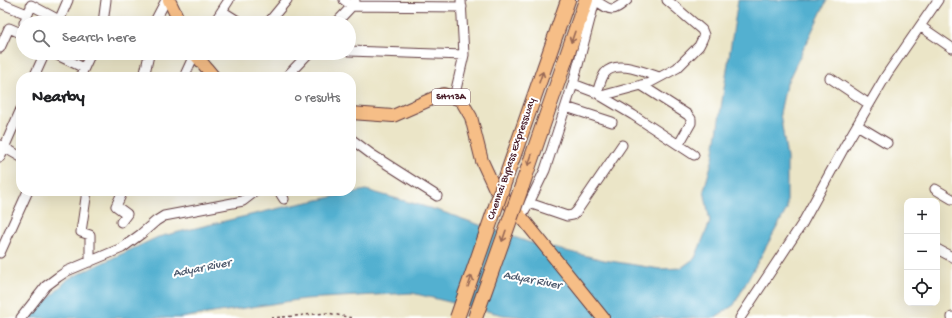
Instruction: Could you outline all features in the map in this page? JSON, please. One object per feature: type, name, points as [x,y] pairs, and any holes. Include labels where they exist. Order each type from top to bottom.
[{"type":"highway","name":"Chennai Bypass Expressway","points":[[457,318],[568,0]]},
{"type":"highway","name":"Chennai Bypass Expressway","points":[[475,318],[586,0]]},
{"type":"main road","points":[[167,0],[176,16]]},
{"type":"main road","points":[[200,60],[210,72]]},
{"type":"main road","name":"SH113A","points":[[356,113],[393,116],[443,94],[461,100],[471,117],[482,161],[495,189],[522,218],[603,318]]},
{"type":"street","points":[[61,16],[68,0]]},
{"type":"street","points":[[104,16],[106,0]]},
{"type":"street","points":[[158,16],[167,0]]},
{"type":"street","points":[[219,16],[229,0]]},
{"type":"street","points":[[274,16],[287,0]]},
{"type":"street","points":[[344,0],[354,3],[462,4],[464,55],[454,98]]},
{"type":"street","points":[[522,218],[545,170],[573,84],[595,0],[608,9],[612,9],[617,8],[627,0]]},
{"type":"street","points":[[599,94],[649,83],[677,68],[699,46],[704,35],[702,30],[667,0]]},
{"type":"street","points":[[740,318],[802,224],[886,74],[938,0]]},
{"type":"street","points":[[0,3],[16,19]]},
{"type":"street","points":[[27,16],[32,3],[50,16]]},
{"type":"street","points":[[342,16],[354,3]]},
{"type":"street","points":[[222,11],[230,16]]},
{"type":"street","points":[[920,26],[952,48]]},
{"type":"street","points":[[0,48],[9,28],[16,27]]},
{"type":"street","points":[[356,51],[464,55]]},
{"type":"street","points":[[36,72],[41,60]]},
{"type":"street","points":[[67,60],[84,68]]},
{"type":"street","points":[[82,72],[88,60]]},
{"type":"street","points":[[145,72],[149,60]]},
{"type":"street","points":[[186,72],[191,60]]},
{"type":"street","points":[[291,72],[302,60]]},
{"type":"street","points":[[599,94],[604,74],[612,68],[632,68],[659,77]]},
{"type":"street","points":[[830,78],[869,104]]},
{"type":"street","points":[[573,84],[599,94],[694,154]]},
{"type":"street","points":[[641,85],[691,118],[691,123],[679,144]]},
{"type":"street","points":[[566,107],[612,122]]},
{"type":"street","points":[[0,157],[2,146],[16,118]]},
{"type":"street","points":[[857,125],[887,143]]},
{"type":"street","points":[[356,143],[437,196]]},
{"type":"street","points":[[529,203],[567,216],[573,215],[622,145]]},
{"type":"street","points":[[2,146],[16,154]]},
{"type":"street","points":[[935,189],[952,199]]},
{"type":"street","points":[[1,250],[26,196]]},
{"type":"street","points":[[86,196],[81,232],[90,235],[90,262]]},
{"type":"street","points":[[121,196],[116,206],[127,214],[121,222]]},
{"type":"street","points":[[21,318],[46,286],[67,271],[122,248],[164,216],[242,201],[249,196]]},
{"type":"street","points":[[940,251],[952,257]]},
{"type":"path","points":[[271,318],[328,313],[352,318]]},
{"type":"water","name":"Adyar River","points":[[738,0],[827,0],[786,85],[780,113],[787,158],[787,209],[734,305],[714,318],[532,318],[503,315],[412,293],[304,299],[180,318],[30,318],[68,279],[158,237],[337,196],[356,196],[356,192],[366,190],[440,211],[528,242],[604,260],[660,269],[681,268],[695,258],[710,222],[704,190],[713,158]]}]
